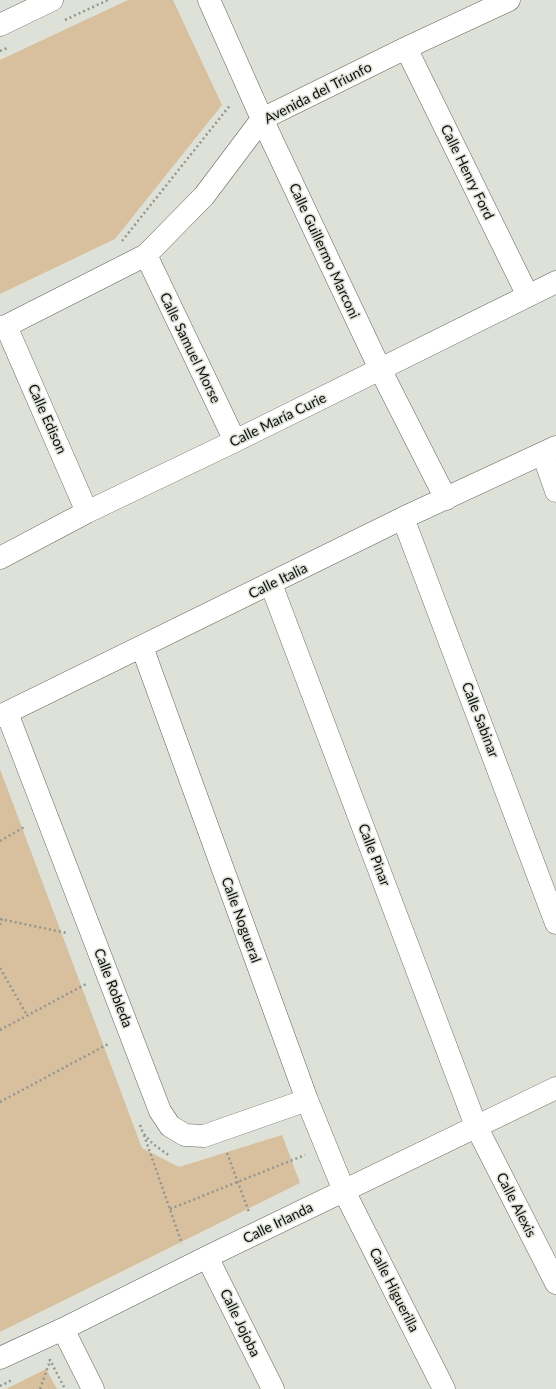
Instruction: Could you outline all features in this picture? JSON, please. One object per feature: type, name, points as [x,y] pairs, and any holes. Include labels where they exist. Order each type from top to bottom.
[{"type":"street","points":[[0,25],[52,0]]},
{"type":"street","name":"Calle Guillermo Marconi","points":[[209,0],[262,120],[380,369],[446,499]]},
{"type":"street","name":"Avenida del Triunfo","points":[[3,327],[146,254],[204,196],[262,120],[406,48],[508,0]]},
{"type":"street","name":"Calle Henry Ford","points":[[406,48],[528,296]]},
{"type":"street","name":"Calle Samuel Morse","points":[[146,254],[235,441]]},
{"type":"street","name":"Calle María Curie","points":[[0,558],[87,512],[235,441],[556,282]]},
{"type":"street","name":"Calle Edison","points":[[3,327],[87,512]]},
{"type":"street","points":[[549,450],[556,490]]},
{"type":"street","name":"Calle Italia","points":[[4,714],[272,584],[403,518],[549,450]]},
{"type":"street","name":"Calle Sabinar","points":[[403,518],[556,922]]},
{"type":"street","name":"Calle Pinar","points":[[272,584],[476,1126]]},
{"type":"street","name":"Calle Nogueral","points":[[142,647],[307,1100],[344,1191]]},
{"type":"street","name":"Calle Robleda","points":[[4,714],[160,1111],[170,1126],[185,1135],[204,1136],[307,1100]]},
{"type":"street","name":"Calle Irlanda","points":[[0,1358],[556,1088]]},
{"type":"street","name":"Calle Alexis","points":[[476,1126],[556,1283]]},
{"type":"street","name":"Calle Higuerilla","points":[[344,1191],[444,1389]]},
{"type":"street","name":"Calle Jojoba","points":[[207,1257],[273,1389]]},
{"type":"street","points":[[62,1329],[93,1389]]},
{"type":"path","points":[[119,245],[233,101]]},
{"type":"path","points":[[0,841],[29,825]]},
{"type":"path","points":[[0,925],[1,919],[69,934]]},
{"type":"path","points":[[0,968],[27,1016]]},
{"type":"path","points":[[0,1030],[88,983]]},
{"type":"path","points":[[0,1102],[110,1043]]},
{"type":"path","points":[[143,1133],[184,1250]]},
{"type":"path","points":[[226,1152],[251,1218]]},
{"type":"path","points":[[170,1209],[306,1154]]},
{"type":"path","points":[[44,1364],[50,1360]]},
{"type":"path","points":[[40,1389],[50,1360]]},
{"type":"path","points":[[50,1360],[65,1389]]},
{"type":"path","points":[[0,1386],[12,1380]]},
{"type":"shaded area","points":[[128,0],[173,0],[222,105],[115,239],[0,294],[0,60]]},
{"type":"shaded area","points":[[0,769],[142,1148],[179,1167],[282,1135],[300,1183],[0,1332]]},
{"type":"shaded area","points":[[46,1369],[57,1389],[6,1389]]}]
